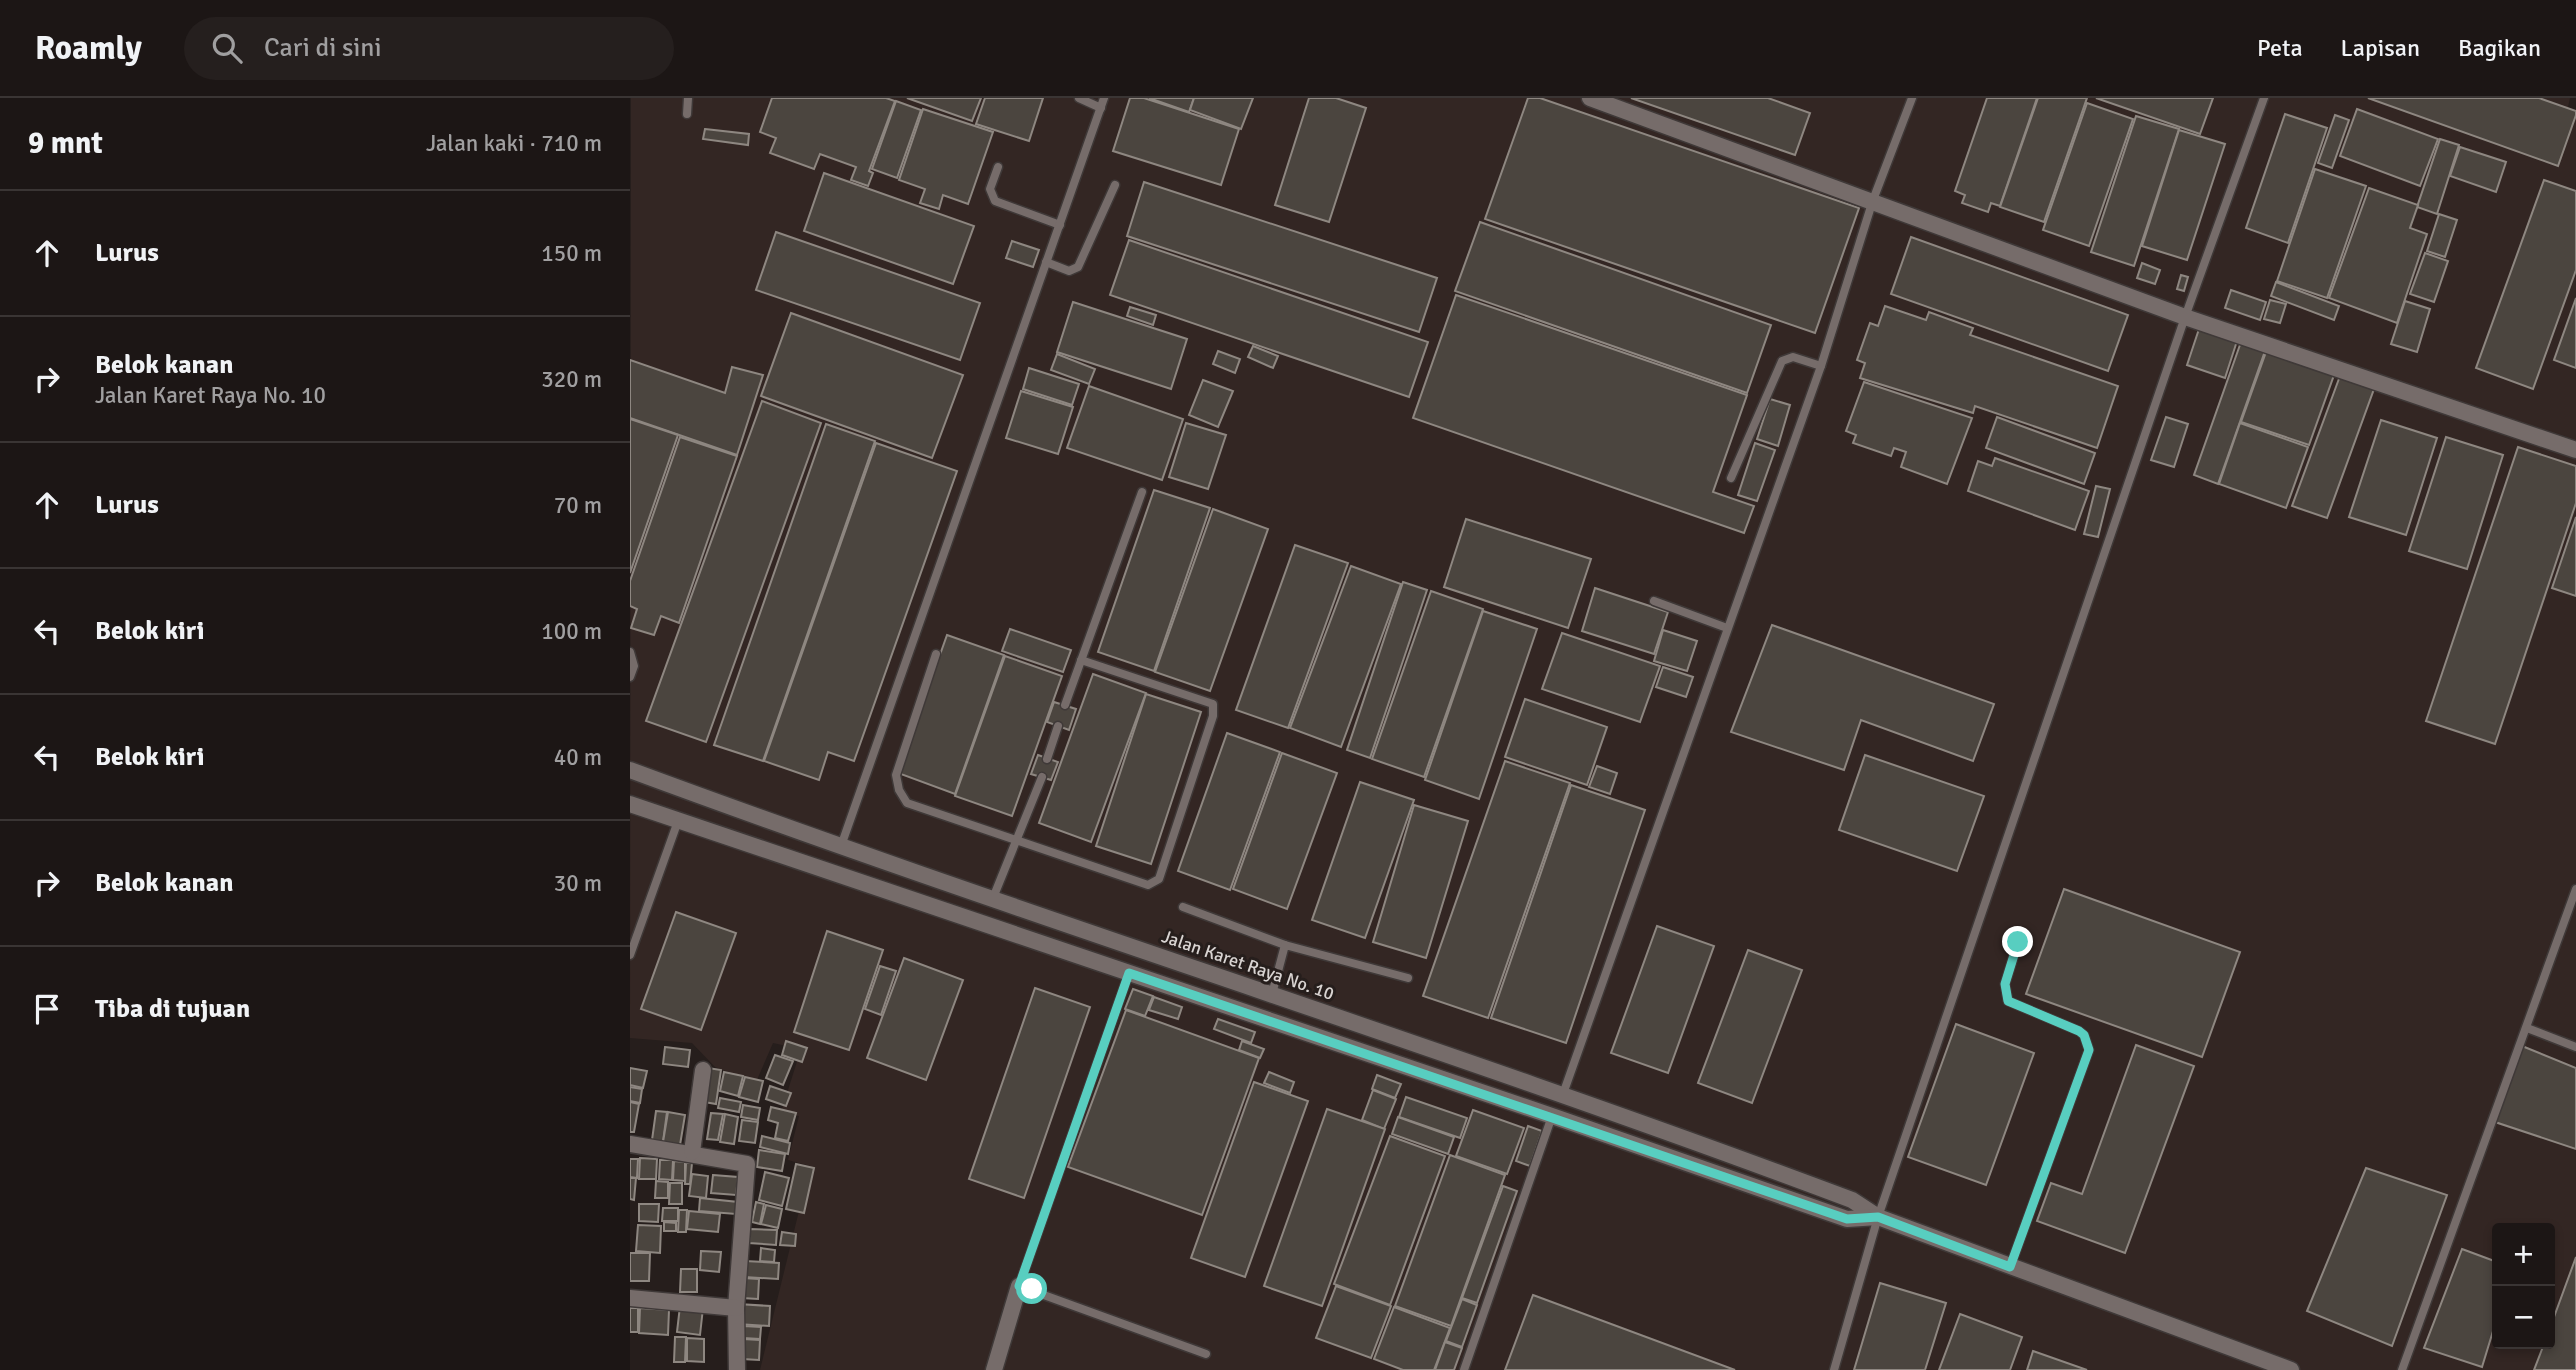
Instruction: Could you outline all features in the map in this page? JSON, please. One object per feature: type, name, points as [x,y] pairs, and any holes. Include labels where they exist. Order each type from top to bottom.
[{"type":"street","points":[[1590,98],[2185,317],[2576,450]]},
{"type":"street","name":"Jalan Karet Raya No. 10","points":[[630,770],[841,846],[1563,1094],[1852,1200],[1878,1217]]},
{"type":"street","points":[[630,804],[1552,1116],[1847,1219],[1878,1217],[2291,1370]]},
{"type":"street","points":[[692,1153],[703,1070]]},
{"type":"street","points":[[630,1144],[747,1164],[736,1308],[737,1370]]},
{"type":"street","points":[[994,1370],[1019,1286]]},
{"type":"street","points":[[630,1298],[736,1308]]},
{"type":"lane","points":[[687,114],[688,98]]},
{"type":"lane","points":[[1079,98],[1101,108]]},
{"type":"lane","points":[[841,846],[1104,98]]},
{"type":"lane","points":[[1563,1094],[1821,366],[1873,200],[1912,98]]},
{"type":"lane","points":[[1834,1370],[1878,1217],[2185,317],[2264,98]]},
{"type":"lane","points":[[998,167],[990,189],[995,201],[1060,225]]},
{"type":"lane","points":[[1046,262],[1069,271],[1078,267],[1115,185]]},
{"type":"lane","points":[[1731,478],[1782,361],[1793,357],[1821,366]]},
{"type":"lane","points":[[1065,705],[1142,492]]},
{"type":"lane","points":[[1654,601],[1727,628]]},
{"type":"lane","points":[[630,652],[634,666],[630,677]]},
{"type":"lane","points":[[936,654],[896,775],[899,790],[907,803],[1013,842],[1137,884],[1148,885],[1158,879],[1213,716],[1213,704],[1081,660]]},
{"type":"lane","points":[[1047,759],[1058,726]]},
{"type":"lane","points":[[993,898],[1013,842],[1042,777]]},
{"type":"lane","points":[[630,955],[678,821]]},
{"type":"lane","points":[[2402,1370],[2576,889]]},
{"type":"lane","points":[[1183,907],[1284,945],[1408,978]]},
{"type":"lane","points":[[2010,1267],[2089,1050],[2084,1035],[2079,1031],[2008,1001],[2005,984],[2018,942]]},
{"type":"lane","points":[[1272,994],[1284,945]]},
{"type":"lane","points":[[1129,973],[1019,1286],[1206,1354]]},
{"type":"lane","points":[[2527,1028],[2576,1046]]},
{"type":"lane","points":[[1465,1370],[1552,1116]]},
{"type":"shaded area","points":[[631,98],[2570,98],[2568,107],[2576,111],[2576,1370],[760,1370],[810,1166],[788,1160],[799,1116],[781,1112],[801,1049],[773,1043],[756,1082],[715,1067],[692,1043],[630,1038]]},
{"type":"building","points":[[772,98],[886,98],[895,101],[869,171],[873,173],[868,186],[851,180],[856,167],[820,154],[814,169],[770,153],[776,138],[760,132]]},
{"type":"building","points":[[907,98],[981,98],[972,121]]},
{"type":"building","points":[[985,98],[1043,98],[1029,141],[976,124]]},
{"type":"building","points":[[1130,98],[1144,98],[1239,129],[1221,185],[1113,151]]},
{"type":"building","points":[[1149,98],[1194,98],[1189,112]]},
{"type":"building","points":[[1194,98],[1253,98],[1241,129],[1190,110]]},
{"type":"building","points":[[1309,98],[1336,98],[1366,108],[1329,222],[1275,205]]},
{"type":"building","points":[[1528,98],[1540,98],[1859,208],[1815,333],[1485,219]]},
{"type":"building","points":[[1631,98],[1768,98],[1810,113],[1795,155]]},
{"type":"building","points":[[1987,98],[2037,98],[2000,206],[1991,203],[1988,212],[1962,203],[1965,195],[1955,191]]},
{"type":"building","points":[[2038,98],[2087,98],[2044,222],[2000,207]]},
{"type":"building","points":[[2096,98],[2213,98],[2200,134]]},
{"type":"building","points":[[2368,98],[2539,98],[2576,111],[2576,115],[2558,166]]},
{"type":"building","points":[[896,101],[921,110],[897,178],[872,169]]},
{"type":"building","points":[[2087,103],[2133,119],[2089,246],[2043,230]]},
{"type":"building","points":[[923,109],[993,132],[968,204],[943,195],[939,209],[920,203],[925,189],[899,180]]},
{"type":"building","points":[[2357,109],[2438,139],[2420,186],[2340,156]]},
{"type":"building","points":[[2285,114],[2327,128],[2288,243],[2246,228]]},
{"type":"building","points":[[2335,115],[2349,120],[2332,168],[2318,163]]},
{"type":"building","points":[[2136,116],[2179,129],[2134,266],[2091,252]]},
{"type":"building","points":[[705,129],[749,134],[748,145],[703,139]]},
{"type":"building","points":[[2179,130],[2225,144],[2187,260],[2142,246]]},
{"type":"building","points":[[2440,139],[2459,145],[2437,214],[2417,207]]},
{"type":"building","points":[[2460,147],[2506,162],[2496,192],[2450,176]]},
{"type":"building","points":[[2315,169],[2366,186],[2327,298],[2277,281]]},
{"type":"building","points":[[824,173],[974,226],[953,284],[804,231]]},
{"type":"building","points":[[2544,180],[2576,191],[2576,270],[2533,389],[2476,368]]},
{"type":"building","points":[[1144,182],[1437,278],[1419,332],[1127,236]]},
{"type":"building","points":[[2369,188],[2418,205],[2410,228],[2427,234],[2397,323],[2329,298]]},
{"type":"building","points":[[2439,214],[2457,220],[2445,257],[2427,251]]},
{"type":"building","points":[[1480,222],[1771,325],[1747,393],[1455,291]]},
{"type":"building","points":[[776,232],[980,303],[960,360],[756,290]]},
{"type":"building","points":[[1911,237],[2128,315],[2108,371],[1891,294]]},
{"type":"building","points":[[1129,240],[1428,342],[1409,397],[1110,295]]},
{"type":"building","points":[[1012,241],[1039,250],[1033,267],[1006,258]]},
{"type":"building","points":[[2425,253],[2448,261],[2434,302],[2410,294]]},
{"type":"building","points":[[2142,263],[2160,270],[2155,284],[2137,278]]},
{"type":"building","points":[[2181,275],[2188,277],[2184,291],[2177,289]]},
{"type":"building","points":[[2276,282],[2339,306],[2334,320],[2271,296]]},
{"type":"building","points":[[2231,290],[2266,302],[2260,320],[2225,308]]},
{"type":"building","points":[[1456,295],[1747,395],[1713,492],[1754,506],[1744,533],[1413,418]]},
{"type":"building","points":[[2576,298],[2576,368],[2554,360]]},
{"type":"building","points":[[2270,300],[2286,304],[2280,323],[2264,319]]},
{"type":"building","points":[[2405,301],[2430,309],[2417,352],[2391,344]]},
{"type":"building","points":[[1073,302],[1187,339],[1171,389],[1057,352]]},
{"type":"building","points":[[1885,306],[1926,320],[1929,312],[1973,328],[1970,335],[2118,386],[2097,448],[1975,406],[1973,413],[1860,378],[1865,363],[1857,360],[1870,323],[1878,326]]},
{"type":"building","points":[[1130,307],[1156,315],[1153,325],[1127,316]]},
{"type":"building","points":[[791,313],[963,375],[932,458],[761,396]]},
{"type":"building","points":[[2199,329],[2237,341],[2225,378],[2187,365]]},
{"type":"building","points":[[2241,342],[2265,351],[2218,484],[2194,475]]},
{"type":"building","points":[[1253,346],[1278,356],[1273,368],[1248,357]]},
{"type":"building","points":[[1218,351],[1240,359],[1235,373],[1213,364]]},
{"type":"building","points":[[2266,352],[2334,375],[2309,445],[2241,422]]},
{"type":"building","points":[[1057,354],[1095,369],[1089,384],[1051,370]]},
{"type":"building","points":[[630,360],[725,393],[732,367],[763,375],[737,455],[630,418]]},
{"type":"building","points":[[1029,368],[1079,384],[1072,405],[1023,389]]},
{"type":"building","points":[[2340,376],[2374,389],[2327,518],[2292,506]]},
{"type":"building","points":[[1203,380],[1233,391],[1218,427],[1189,415]]},
{"type":"building","points":[[1864,382],[1972,418],[1947,484],[1901,467],[1906,452],[1894,448],[1891,456],[1853,443],[1856,435],[1846,431]]},
{"type":"building","points":[[1089,386],[1183,419],[1162,480],[1067,448]]},
{"type":"building","points":[[1021,391],[1073,407],[1058,454],[1006,438]]},
{"type":"building","points":[[1770,399],[1790,405],[1778,446],[1757,439]]},
{"type":"building","points":[[762,401],[821,423],[706,742],[646,721]]},
{"type":"building","points":[[1997,417],[2095,453],[2084,484],[1986,448]]},
{"type":"building","points":[[2166,417],[2188,424],[2174,467],[2151,460]]},
{"type":"building","points":[[630,419],[678,435],[630,573]]},
{"type":"building","points":[[2381,420],[2437,438],[2406,535],[2349,517]]},
{"type":"building","points":[[1186,423],[1226,435],[1208,489],[1169,477]]},
{"type":"building","points":[[2240,423],[2308,447],[2286,508],[2219,484]]},
{"type":"building","points":[[826,424],[875,441],[763,761],[714,745]]},
{"type":"building","points":[[680,437],[737,456],[679,623],[661,616],[654,635],[631,628],[637,609],[630,606],[630,581]]},
{"type":"building","points":[[2446,437],[2503,455],[2467,569],[2409,551]]},
{"type":"building","points":[[876,443],[957,471],[854,761],[828,752],[819,780],[764,761]]},
{"type":"building","points":[[1755,443],[1775,450],[1757,501],[1738,495]]},
{"type":"building","points":[[2518,447],[2576,466],[2576,503],[2495,744],[2426,721]]},
{"type":"building","points":[[1995,458],[2089,491],[2075,530],[1968,491],[1978,461],[1992,466]]},
{"type":"building","points":[[2096,486],[2110,489],[2098,537],[2084,534]]},
{"type":"building","points":[[1154,490],[1210,508],[1154,671],[1098,652]]},
{"type":"building","points":[[1213,509],[1268,529],[1210,691],[1155,672]]},
{"type":"building","points":[[2576,517],[2576,596],[2552,588]]},
{"type":"building","points":[[1466,519],[1591,559],[1568,628],[1444,587]]},
{"type":"building","points":[[1295,545],[1348,563],[1288,728],[1236,710]]},
{"type":"building","points":[[1351,566],[1401,584],[1341,747],[1290,728]]},
{"type":"building","points":[[1403,582],[1427,590],[1370,758],[1347,750]]},
{"type":"building","points":[[1595,588],[1668,612],[1654,654],[1582,631]]},
{"type":"building","points":[[1431,591],[1483,609],[1424,777],[1372,759]]},
{"type":"building","points":[[1483,611],[1537,629],[1479,799],[1425,780]]},
{"type":"building","points":[[1772,625],[1994,704],[1973,761],[1861,720],[1844,770],[1731,732]]},
{"type":"building","points":[[1010,629],[1071,650],[1063,672],[1002,651]]},
{"type":"building","points":[[1663,630],[1697,641],[1687,671],[1654,661]]},
{"type":"building","points":[[1562,633],[1660,666],[1640,722],[1542,689]]},
{"type":"building","points":[[947,635],[1004,655],[955,794],[898,773]]},
{"type":"building","points":[[1005,656],[1062,676],[1012,816],[955,796]]},
{"type":"building","points":[[1663,667],[1693,677],[1686,697],[1656,687]]},
{"type":"building","points":[[1093,674],[1146,693],[1091,842],[1039,823]]},
{"type":"building","points":[[1146,694],[1201,712],[1151,864],[1096,846]]},
{"type":"building","points":[[1525,699],[1607,727],[1587,785],[1505,757]]},
{"type":"building","points":[[1054,702],[1076,709],[1069,730],[1047,722]]},
{"type":"building","points":[[1227,733],[1280,752],[1230,890],[1178,871]]},
{"type":"building","points":[[1282,753],[1337,773],[1287,909],[1233,889]]},
{"type":"building","points":[[1038,755],[1058,762],[1051,780],[1031,774]]},
{"type":"building","points":[[1865,755],[1984,796],[1957,871],[1839,830]]},
{"type":"building","points":[[1505,761],[1570,783],[1488,1018],[1423,996]]},
{"type":"building","points":[[1597,766],[1617,773],[1610,794],[1589,787]]},
{"type":"building","points":[[1360,782],[1414,800],[1365,938],[1312,920]]},
{"type":"building","points":[[1571,785],[1645,810],[1566,1043],[1491,1018]]},
{"type":"building","points":[[1414,805],[1468,821],[1426,958],[1373,942]]},
{"type":"building","points":[[2064,889],[2240,952],[2202,1057],[2026,994]]},
{"type":"building","points":[[676,912],[736,933],[701,1030],[641,1009]]},
{"type":"building","points":[[1657,926],[1714,946],[1668,1073],[1611,1053]]},
{"type":"building","points":[[827,931],[883,950],[849,1050],[794,1032]]},
{"type":"building","points":[[1748,950],[1802,970],[1752,1103],[1698,1083]]},
{"type":"building","points":[[904,958],[963,980],[926,1080],[867,1058]]},
{"type":"building","points":[[880,966],[896,971],[881,1015],[865,1009]]},
{"type":"building","points":[[1035,988],[1090,1007],[1024,1198],[969,1179]]},
{"type":"building","points":[[1133,989],[1153,996],[1145,1016],[1125,1009]]},
{"type":"building","points":[[1154,997],[1182,1007],[1178,1019],[1149,1010]]},
{"type":"building","points":[[1126,1010],[1259,1058],[1202,1215],[1068,1167]]},
{"type":"building","points":[[1218,1019],[1255,1032],[1251,1043],[1214,1029]]},
{"type":"building","points":[[1956,1024],[2034,1053],[1986,1185],[1908,1157]]},
{"type":"building","points":[[786,1041],[807,1048],[802,1062],[782,1055]]},
{"type":"building","points":[[1242,1041],[1264,1049],[1260,1058],[1239,1050]]},
{"type":"building","points":[[2136,1045],[2194,1066],[2125,1253],[2037,1221],[2051,1183],[2082,1194]]},
{"type":"building","points":[[2522,1046],[2576,1068],[2576,1149],[2495,1122]]},
{"type":"building","points":[[665,1047],[690,1050],[688,1067],[663,1064]]},
{"type":"building","points":[[775,1055],[793,1061],[783,1085],[766,1078]]},
{"type":"building","points":[[630,1068],[647,1071],[643,1088],[630,1085]]},
{"type":"building","points":[[708,1068],[721,1070],[716,1104],[704,1102]]},
{"type":"building","points":[[724,1072],[743,1076],[738,1096],[720,1091]]},
{"type":"building","points":[[1269,1072],[1294,1082],[1290,1093],[1264,1083]]},
{"type":"building","points":[[1377,1075],[1401,1084],[1395,1098],[1372,1089]]},
{"type":"building","points":[[745,1077],[763,1081],[758,1102],[739,1097]]},
{"type":"building","points":[[1254,1082],[1308,1101],[1245,1277],[1191,1258]]},
{"type":"building","points":[[770,1086],[791,1093],[786,1106],[766,1099]]},
{"type":"building","points":[[630,1087],[642,1089],[640,1103],[630,1101]]},
{"type":"building","points":[[1373,1090],[1396,1099],[1384,1129],[1362,1120]]},
{"type":"building","points":[[1406,1097],[1467,1118],[1460,1138],[1399,1117]]},
{"type":"building","points":[[720,1098],[741,1102],[739,1112],[718,1108]]},
{"type":"building","points":[[630,1102],[639,1104],[634,1132],[630,1132]]},
{"type":"building","points":[[743,1105],[760,1108],[758,1120],[741,1117]]},
{"type":"building","points":[[771,1107],[796,1113],[788,1141],[775,1138],[778,1123],[768,1120]]},
{"type":"building","points":[[1327,1109],[1385,1129],[1322,1306],[1264,1286]]},
{"type":"building","points":[[1473,1110],[1524,1128],[1507,1174],[1456,1156]]},
{"type":"building","points":[[656,1111],[667,1112],[663,1142],[652,1140]]},
{"type":"building","points":[[668,1112],[685,1115],[680,1145],[663,1142]]},
{"type":"building","points":[[711,1113],[723,1114],[718,1140],[707,1139]]},
{"type":"building","points":[[725,1114],[738,1117],[734,1144],[720,1142]]},
{"type":"building","points":[[1398,1117],[1454,1137],[1448,1154],[1392,1134]]},
{"type":"building","points":[[742,1120],[758,1122],[755,1143],[739,1141]]},
{"type":"building","points":[[1528,1126],[1542,1131],[1530,1166],[1516,1161]]},
{"type":"building","points":[[762,1136],[790,1143],[788,1154],[760,1147]]},
{"type":"building","points":[[1390,1136],[1445,1156],[1390,1305],[1334,1284]]},
{"type":"building","points":[[759,1150],[785,1154],[782,1171],[757,1167]]},
{"type":"building","points":[[1450,1155],[1505,1175],[1451,1326],[1395,1306]]},
{"type":"building","points":[[640,1158],[657,1159],[656,1179],[639,1179]]},
{"type":"building","points":[[630,1159],[638,1159],[637,1178],[630,1177]]},
{"type":"building","points":[[660,1160],[673,1160],[672,1180],[659,1179]]},
{"type":"building","points":[[674,1161],[685,1162],[685,1181],[673,1180]]},
{"type":"building","points":[[686,1163],[692,1163],[690,1184],[685,1184]]},
{"type":"building","points":[[796,1164],[814,1168],[804,1213],[786,1209]]},
{"type":"building","points":[[2366,1168],[2447,1195],[2392,1346],[2307,1311]]},
{"type":"building","points":[[765,1172],[789,1178],[782,1206],[759,1200]]},
{"type":"building","points":[[692,1174],[708,1176],[706,1198],[689,1196]]},
{"type":"building","points":[[713,1175],[738,1177],[736,1195],[711,1193]]},
{"type":"building","points":[[630,1178],[636,1178],[634,1200],[630,1199]]},
{"type":"building","points":[[656,1181],[668,1182],[668,1198],[655,1198]]},
{"type":"building","points":[[670,1183],[682,1183],[682,1204],[669,1204]]},
{"type":"building","points":[[1503,1186],[1517,1191],[1477,1303],[1462,1298]]},
{"type":"building","points":[[700,1198],[738,1202],[736,1214],[699,1211]]},
{"type":"building","points":[[756,1202],[764,1204],[760,1224],[752,1222]]},
{"type":"building","points":[[639,1204],[659,1204],[658,1222],[639,1221]]},
{"type":"building","points":[[766,1205],[782,1209],[778,1228],[761,1224]]},
{"type":"building","points":[[663,1208],[678,1208],[678,1221],[662,1221]]},
{"type":"building","points":[[679,1210],[687,1210],[686,1232],[678,1232]]},
{"type":"building","points":[[689,1211],[720,1214],[718,1232],[687,1229]]},
{"type":"building","points":[[664,1222],[676,1223],[676,1231],[664,1231]]},
{"type":"building","points":[[638,1225],[661,1226],[660,1253],[636,1251]]},
{"type":"building","points":[[750,1229],[777,1230],[776,1245],[749,1243]]},
{"type":"building","points":[[782,1232],[796,1234],[795,1246],[780,1245]]},
{"type":"building","points":[[761,1248],[775,1250],[774,1262],[760,1261]]},
{"type":"building","points":[[2462,1249],[2492,1260],[2492,1334],[2482,1367],[2424,1348]]},
{"type":"building","points":[[701,1251],[721,1252],[719,1272],[700,1270]]},
{"type":"building","points":[[630,1253],[650,1253],[649,1281],[630,1281]]},
{"type":"building","points":[[2576,1257],[2576,1370],[2534,1370],[2542,1349],[2555,1349],[2555,1314]]},
{"type":"building","points":[[745,1261],[779,1263],[778,1279],[744,1277]]},
{"type":"building","points":[[681,1269],[697,1269],[697,1292],[680,1292]]},
{"type":"building","points":[[743,1278],[759,1279],[758,1299],[742,1298]]},
{"type":"building","points":[[1880,1283],[1946,1303],[1925,1370],[1854,1370]]},
{"type":"building","points":[[1336,1286],[1391,1306],[1371,1358],[1316,1338]]},
{"type":"building","points":[[1533,1295],[1735,1370],[1505,1370]]},
{"type":"building","points":[[1462,1299],[1477,1305],[1462,1347],[1446,1341]]},
{"type":"building","points":[[738,1304],[770,1306],[769,1326],[737,1324]]},
{"type":"building","points":[[680,1306],[703,1308],[700,1335],[677,1332]]},
{"type":"building","points":[[1394,1307],[1450,1328],[1434,1370],[1403,1370],[1374,1359]]},
{"type":"building","points":[[630,1308],[638,1308],[638,1332],[630,1332]]},
{"type":"building","points":[[640,1308],[669,1310],[668,1335],[639,1333]]},
{"type":"building","points":[[1960,1314],[2022,1337],[2010,1370],[1939,1370]]},
{"type":"building","points":[[744,1326],[761,1327],[760,1339],[743,1338]]},
{"type":"building","points":[[675,1337],[686,1337],[685,1362],[674,1362]]},
{"type":"building","points":[[687,1338],[704,1339],[704,1362],[687,1361]]},
{"type":"building","points":[[743,1339],[760,1340],[759,1360],[742,1359]]},
{"type":"building","points":[[1445,1342],[1462,1348],[1454,1370],[1435,1370]]},
{"type":"building","points":[[2033,1351],[2087,1370],[2027,1370]]},
{"type":"route","points":[[1032,1289],[1019,1286],[1129,973],[1847,1219],[1878,1217],[2010,1267],[2089,1050],[2084,1035],[2079,1031],[2020,1009],[2008,1001],[2005,984],[2018,942]]}]
